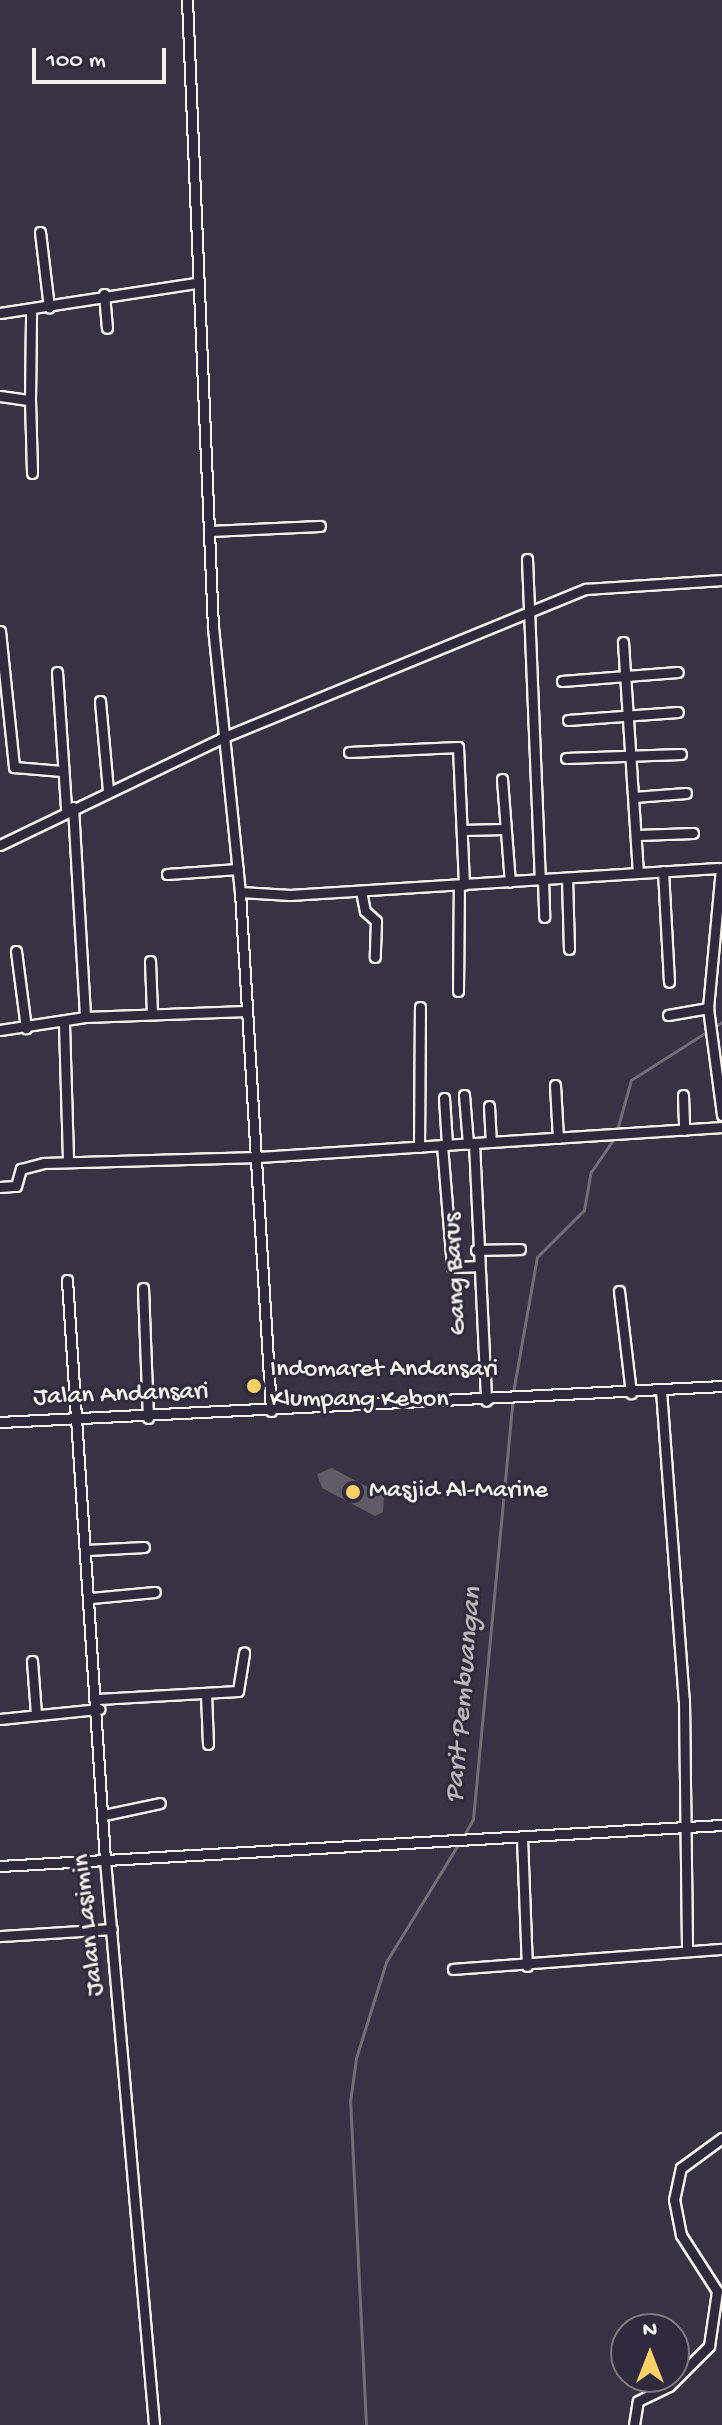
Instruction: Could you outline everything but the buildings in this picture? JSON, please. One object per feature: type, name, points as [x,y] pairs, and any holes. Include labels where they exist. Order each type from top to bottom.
[{"type":"street","points":[[187,0],[196,283],[209,531],[222,738],[238,869],[259,1157],[271,1411]]},
{"type":"street","points":[[40,232],[49,307]]},
{"type":"street","points":[[0,313],[31,313],[104,294],[196,283]]},
{"type":"street","points":[[104,294],[107,328]]},
{"type":"street","points":[[31,313],[32,473]]},
{"type":"street","points":[[0,396],[30,400]]},
{"type":"street","points":[[209,531],[320,526]]},
{"type":"street","points":[[527,559],[533,618],[544,917]]},
{"type":"street","points":[[0,845],[69,808],[222,738],[533,618],[586,589],[722,580]]},
{"type":"street","points":[[0,631],[14,767],[62,771]]},
{"type":"street","points":[[623,642],[638,835],[638,873]]},
{"type":"street","points":[[57,672],[62,771],[69,808],[85,1017]]},
{"type":"street","points":[[562,681],[678,672]]},
{"type":"street","points":[[100,701],[108,791]]},
{"type":"street","points":[[568,720],[678,712]]},
{"type":"street","points":[[349,752],[458,747],[462,830],[458,991]]},
{"type":"street","points":[[566,758],[681,754]]},
{"type":"street","points":[[502,779],[510,882]]},
{"type":"street","points":[[634,797],[686,793]]},
{"type":"street","points":[[462,830],[504,829]]},
{"type":"street","points":[[638,835],[693,833]]},
{"type":"street","points":[[240,892],[361,891],[719,868],[709,1013],[715,1030],[722,1115]]},
{"type":"street","points":[[167,874],[238,869]]},
{"type":"street","points":[[663,871],[669,982]]},
{"type":"street","points":[[567,878],[569,949]]},
{"type":"street","points":[[361,891],[365,911],[376,921],[375,957]]},
{"type":"street","points":[[16,951],[26,1028]]},
{"type":"street","points":[[150,961],[152,1014]]},
{"type":"street","points":[[419,1147],[420,1007]]},
{"type":"street","points":[[0,1030],[64,1024],[85,1017],[246,1011]]},
{"type":"street","points":[[668,1015],[709,1013]]},
{"type":"street","points":[[64,1024],[68,1161]]},
{"type":"street","points":[[555,1085],[558,1138]]},
{"type":"street","name":"Gang Barus","points":[[464,1095],[471,1144],[486,1401]]},
{"type":"street","points":[[683,1095],[684,1130]]},
{"type":"street","points":[[444,1098],[452,1267],[476,1266]]},
{"type":"street","points":[[489,1106],[491,1142]]},
{"type":"street","points":[[0,1187],[16,1186],[26,1167],[68,1161],[259,1157],[722,1127]]},
{"type":"street","points":[[476,1250],[520,1249]]},
{"type":"street","name":"Jalan Lasimin","points":[[67,1280],[98,1704],[105,1860],[154,2425]]},
{"type":"street","points":[[143,1288],[148,1418]]},
{"type":"street","points":[[619,1291],[631,1393]]},
{"type":"street","name":"Jalan Andansari","points":[[0,1422],[501,1401],[722,1386]]},
{"type":"street","points":[[661,1390],[684,1700],[681,1830],[687,1950]]},
{"type":"street","points":[[87,1550],[144,1547]]},
{"type":"street","points":[[91,1598],[155,1592]]},
{"type":"street","points":[[0,1719],[98,1704],[242,1688],[244,1652]]},
{"type":"street","points":[[32,1661],[36,1714]]},
{"type":"street","points":[[206,1694],[208,1744]]},
{"type":"street","points":[[104,1815],[160,1803]]},
{"type":"street","points":[[0,1866],[447,1845],[722,1825]]},
{"type":"street","points":[[522,1838],[527,1966]]},
{"type":"street","points":[[0,1936],[112,1929]]},
{"type":"street","points":[[453,1969],[527,1966],[722,1949]]},
{"type":"street","points":[[634,2425],[638,2401],[669,2386],[709,2346],[717,2291],[681,2235],[674,2200],[681,2168],[722,2138]]},
{"type":"waterway","name":"Parit Pembuangan","points":[[617,1130],[631,1080],[722,1022]]},
{"type":"waterway","name":"Parit Pembuangan","points":[[463,1837],[473,1819],[514,1387],[537,1257],[584,1210],[591,1172],[615,1137]]},
{"type":"waterway","name":"Parit Pembuangan","points":[[366,2425],[350,2102],[356,2058],[386,1962],[459,1843]]},
{"type":"place","name":"Indomaret Andansari Klumpang Kebon","points":[[254,1386]]},
{"type":"place","name":"Masjid Al-Marine","points":[[353,1492]]}]
